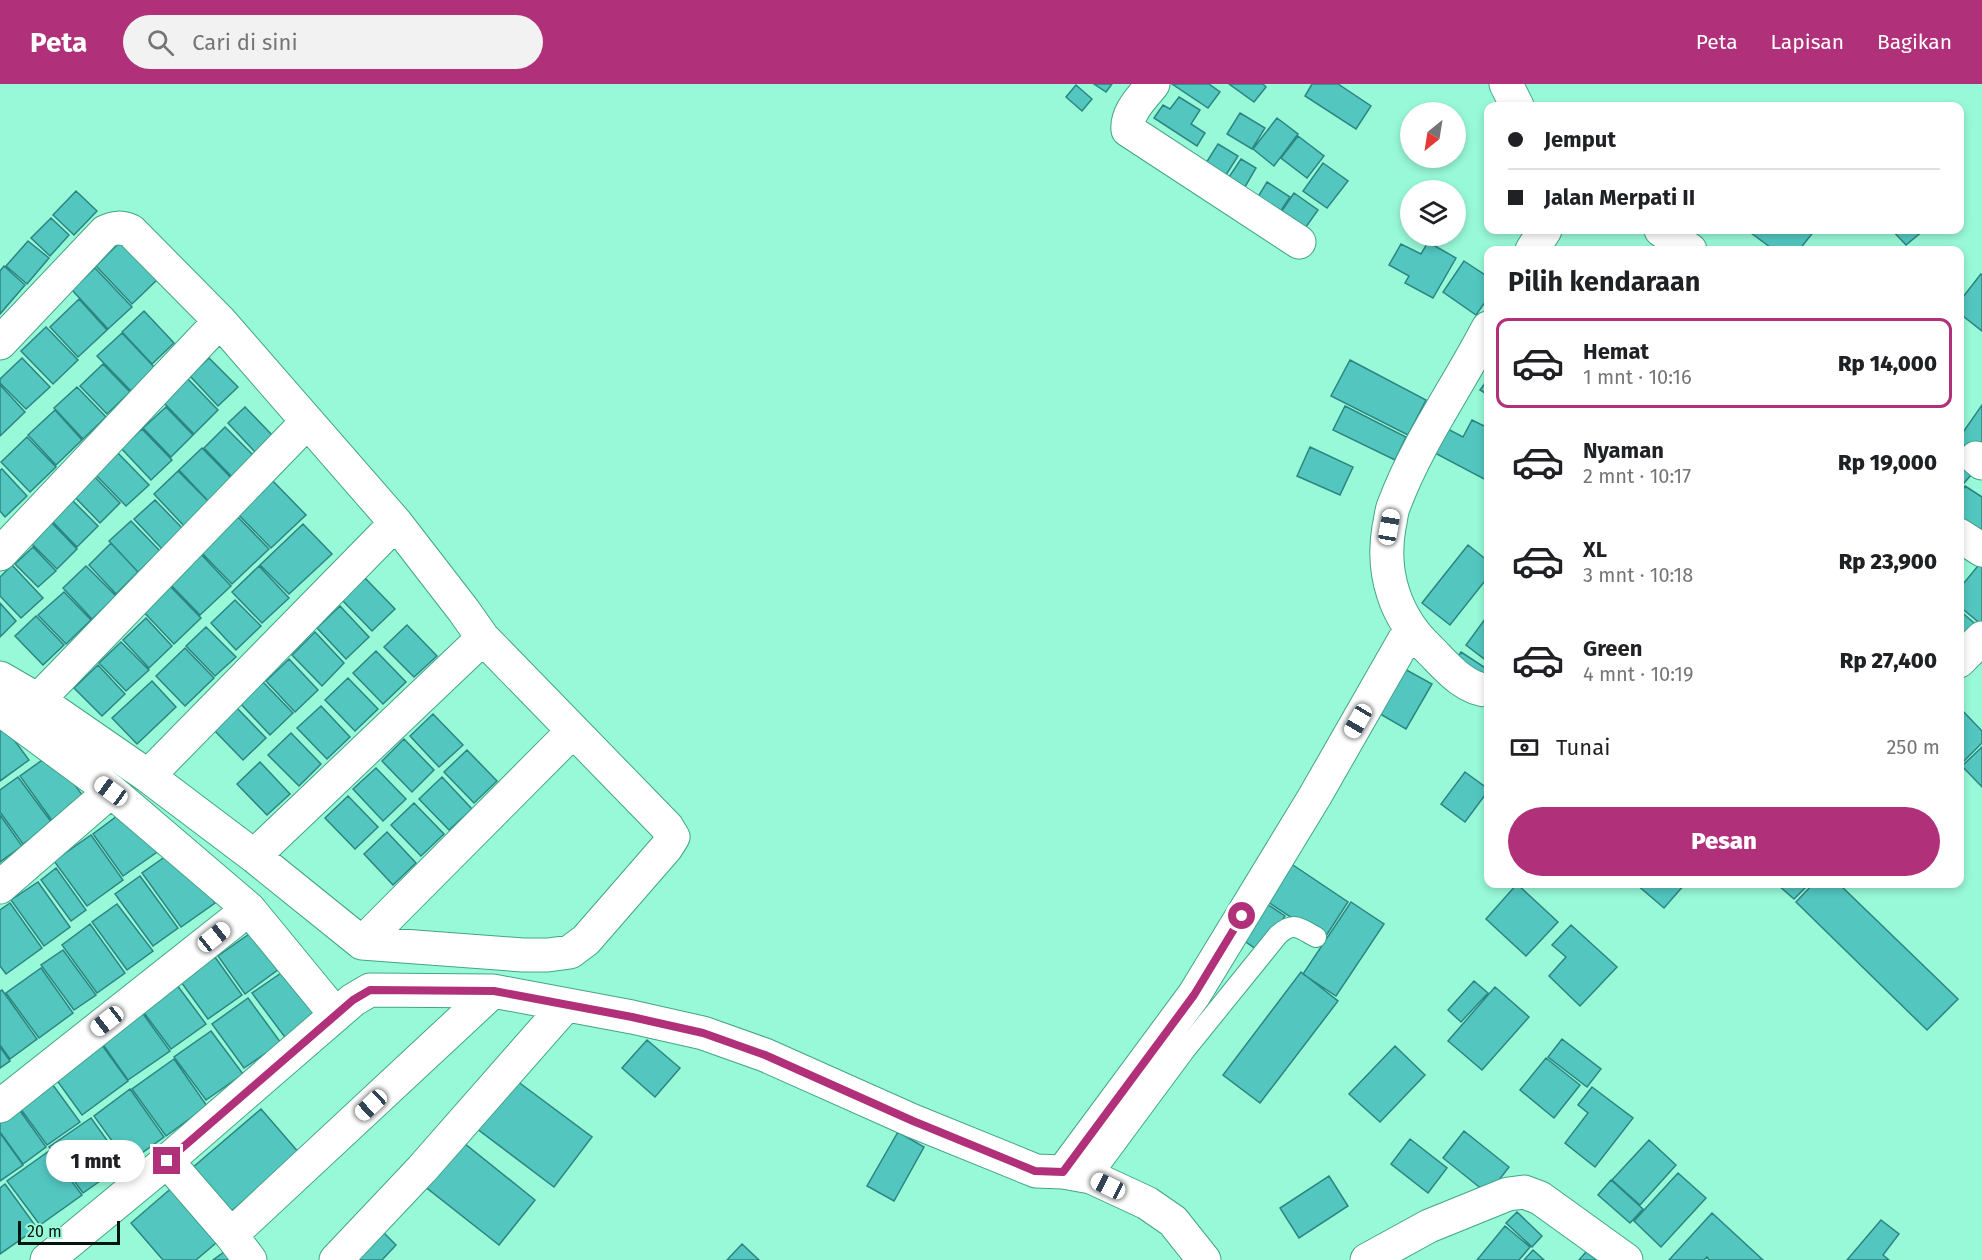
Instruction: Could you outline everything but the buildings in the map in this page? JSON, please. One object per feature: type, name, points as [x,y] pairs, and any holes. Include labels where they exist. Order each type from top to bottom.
[{"type":"street","points":[[1153,84],[1128,118],[1128,130],[1299,242]]},
{"type":"street","points":[[1506,84],[1515,102]]},
{"type":"street","points":[[0,343],[105,232],[121,227],[131,231],[220,321],[396,524],[483,638],[667,827],[673,837],[586,940],[570,952],[523,955],[362,943],[254,856],[148,776],[38,700],[0,678]]},
{"type":"street","points":[[1667,234],[1684,246]]},
{"type":"street","points":[[0,554],[220,321]]},
{"type":"street","points":[[1484,335],[1419,452],[1393,506],[1386,548],[1390,587],[1410,630],[1465,682],[1473,688],[1484,689]]},
{"type":"street","points":[[38,700],[307,422]]},
{"type":"street","points":[[148,776],[396,524]]},
{"type":"street","points":[[1964,538],[1982,550]]},
{"type":"street","points":[[1077,1175],[1194,995],[1315,796],[1410,630]]},
{"type":"street","points":[[254,856],[483,638]]},
{"type":"street","points":[[1964,656],[1982,638]]},
{"type":"street","points":[[0,709],[111,791],[249,909],[336,1014]]},
{"type":"street","points":[[362,943],[573,732]]},
{"type":"street","points":[[0,887],[111,791]]},
{"type":"street","points":[[0,1106],[249,909]]},
{"type":"street","points":[[47,1260],[167,1161],[336,1014],[370,990],[494,991],[703,1033],[765,1055],[913,1121],[1035,1171],[1077,1175],[1147,1203],[1173,1221],[1204,1260]]},
{"type":"street","points":[[167,1161],[240,1247],[494,991]]},
{"type":"street","points":[[336,1260],[422,1168],[566,1005]]},
{"type":"street","points":[[1367,1260],[1429,1226],[1508,1194],[1524,1192],[1540,1198],[1626,1260]]},
{"type":"lane","points":[[1077,1175],[1185,1050],[1278,935],[1287,928],[1296,926],[1316,937]]},
{"type":"route","points":[[167,1161],[353,1000],[370,990],[451,990],[494,991],[703,1033],[765,1055],[913,1121],[1035,1171],[1063,1172],[1194,995],[1242,916]]}]
